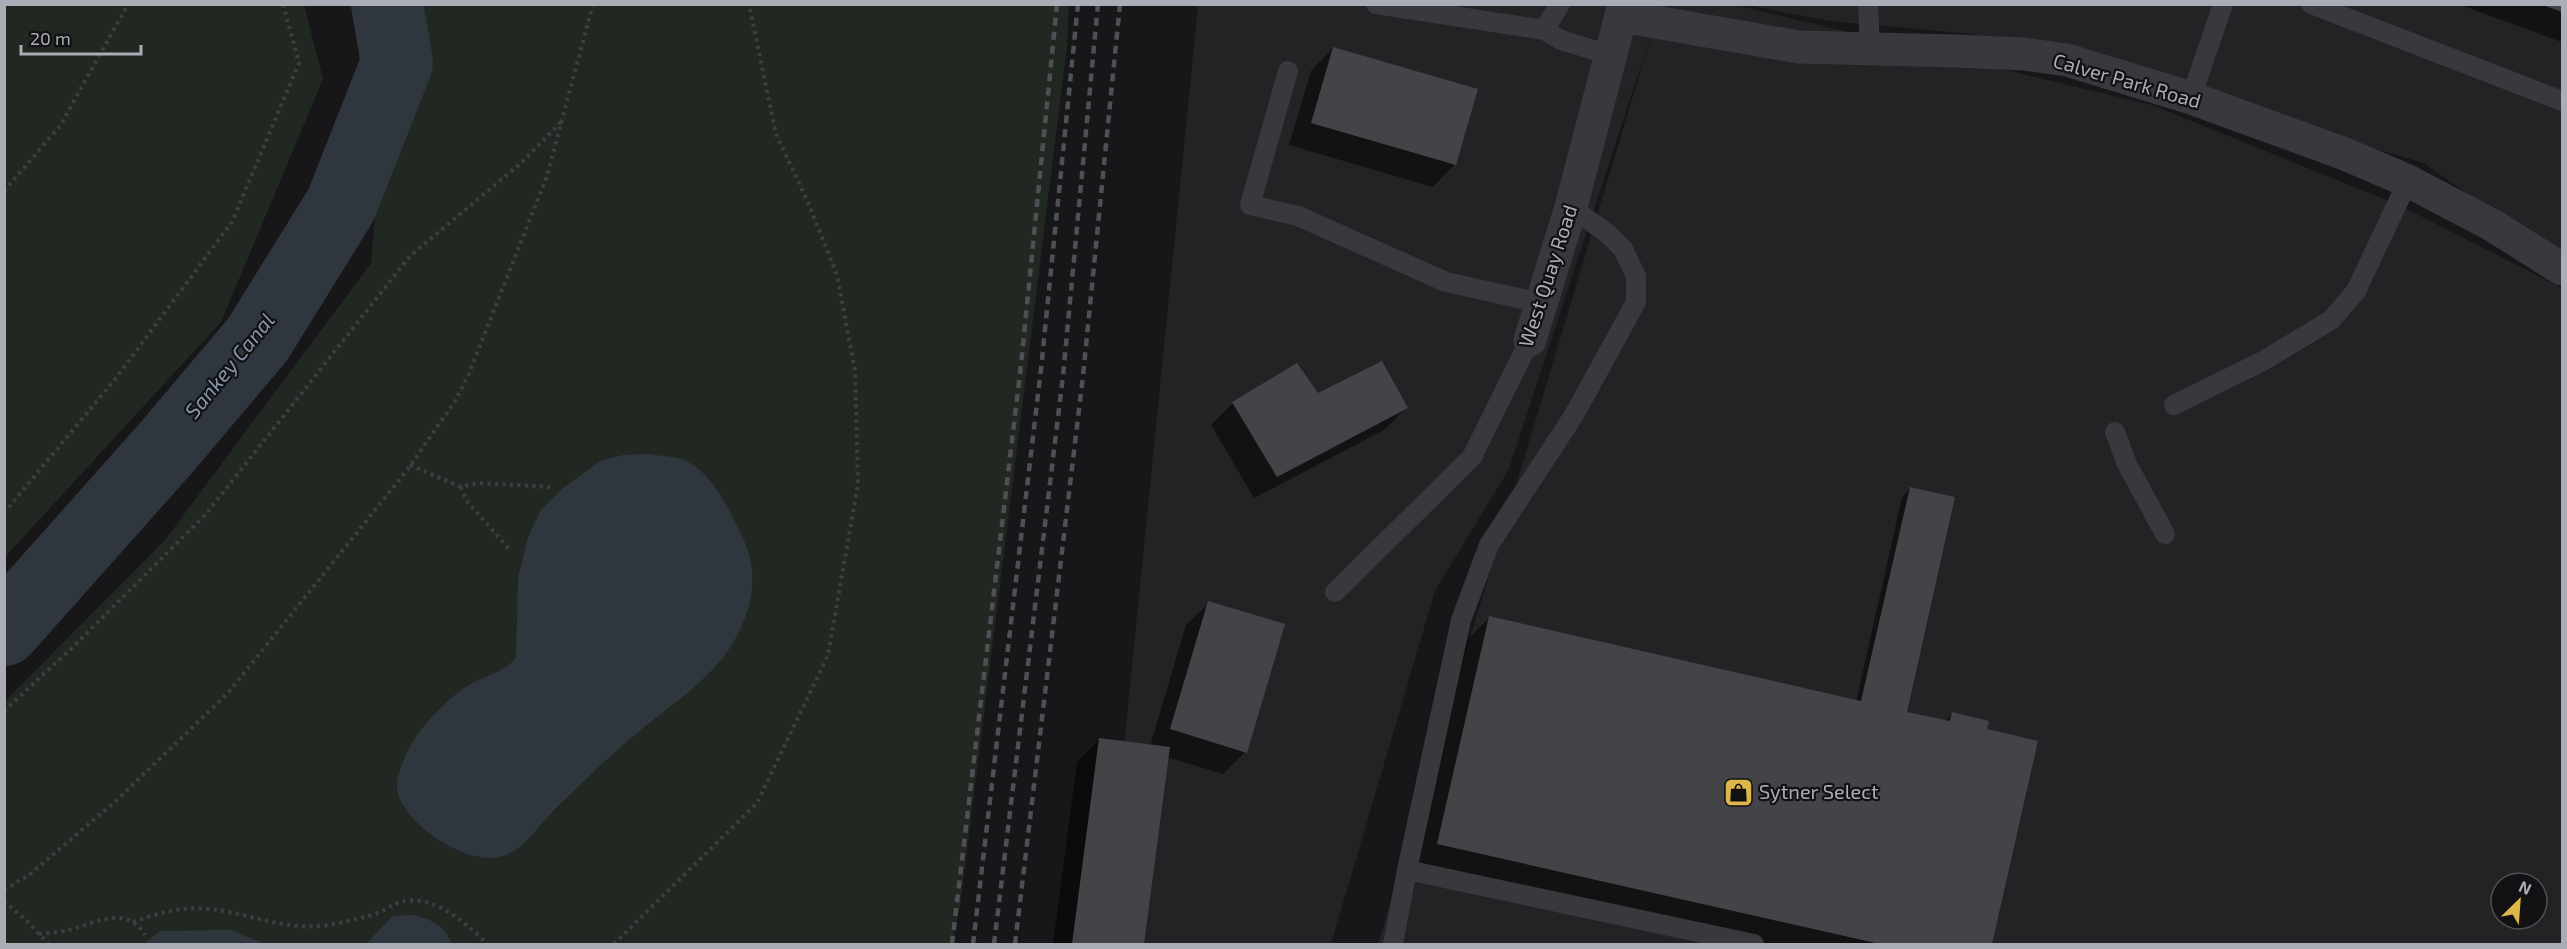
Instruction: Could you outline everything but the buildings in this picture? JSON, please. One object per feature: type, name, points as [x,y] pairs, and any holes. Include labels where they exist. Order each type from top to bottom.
[{"type":"street","name":"Calver Park Road","points":[[1622,10],[1799,47],[2024,54],[2067,60],[2191,98],[2345,154],[2408,181],[2492,225],[2562,269]]},
{"type":"street","name":"West Quay Road","points":[[1530,340],[1571,207],[1622,10]]},
{"type":"lane","points":[[1377,4],[1544,30],[1561,40],[1610,55]]},
{"type":"lane","points":[[1544,30],[1560,4]]},
{"type":"lane","points":[[1868,4],[1870,49]]},
{"type":"lane","points":[[2191,98],[2223,4]]},
{"type":"lane","points":[[2311,4],[2562,101]]},
{"type":"lane","points":[[1288,71],[1250,205],[1298,216],[1446,282],[1541,303]]},
{"type":"lane","points":[[2174,405],[2263,362],[2331,320],[2356,291],[2399,206],[2408,181]]},
{"type":"lane","points":[[1393,945],[1461,620],[1489,545],[1574,415],[1636,302],[1636,276],[1623,249],[1608,234],[1571,207]]},
{"type":"lane","name":"West Quay Road","points":[[1335,592],[1472,457],[1530,340]]},
{"type":"lane","points":[[2115,432],[2127,464],[2164,534]]},
{"type":"lane","points":[[1407,870],[1692,938],[1754,945]]},
{"type":"path","points":[[4,191],[60,126],[128,4]]},
{"type":"path","points":[[4,513],[116,378],[232,222],[299,63],[283,4]]},
{"type":"path","points":[[4,890],[29,875],[117,800],[228,693],[410,465],[455,401],[468,376],[547,176],[593,4]]},
{"type":"path","points":[[614,945],[757,803],[828,655],[858,484],[855,371],[837,275],[807,200],[776,134],[749,4]]},
{"type":"path","points":[[4,711],[73,647],[206,514],[410,256],[520,164],[562,121]]},
{"type":"path","points":[[410,465],[461,487],[478,483],[550,487]]},
{"type":"path","points":[[461,487],[466,501],[510,550]]},
{"type":"path","points":[[134,922],[167,910],[209,909],[277,923],[321,926],[374,914],[401,900],[421,901],[445,910],[469,926],[488,945]]},
{"type":"path","points":[[4,901],[48,945]]},
{"type":"path","points":[[39,934],[65,931],[112,916],[134,922],[146,935]]},
{"type":"shaded area","points":[[5,4],[304,5],[323,79],[221,322],[5,557]]},
{"type":"shaded area","points":[[394,5],[1069,5],[1067,46],[960,906],[952,944],[5,944],[5,701],[165,540],[371,263]]},
{"type":"shaded area","name":"Sytner Select","points":[[1198,5],[1735,5],[2152,105],[2399,205],[2562,288],[2562,944],[1378,944],[1655,23],[1509,469],[1435,591],[1331,944],[1104,944]]},
{"type":"shaded area","points":[[1747,5],[2562,5],[2562,261],[2424,163],[1972,34],[1829,21]]},
{"type":"shaded area","points":[[650,454],[681,459],[702,472],[711,481],[731,514],[748,550],[751,563],[752,590],[740,630],[724,656],[701,681],[606,760],[517,849],[500,857],[486,858],[470,855],[454,848],[423,828],[402,803],[397,784],[408,751],[416,736],[449,700],[462,689],[506,667],[516,658],[518,578],[528,537],[541,510],[563,488],[600,461],[623,455]]},
{"type":"shaded area","points":[[412,915],[436,924],[449,937],[452,944],[366,944],[393,916]]},
{"type":"shaded area","points":[[230,930],[265,944],[144,944],[160,931]]},
{"type":"waterway","name":"Sankey Canal","points":[[4,630],[166,448],[258,339],[341,205],[397,63],[387,4]]},
{"type":"railway","points":[[952,944],[1021,365],[1057,4]]},
{"type":"railway","points":[[973,944],[1041,369],[1078,4]]},
{"type":"railway","points":[[994,944],[1063,376],[1098,4]]},
{"type":"railway","points":[[1015,944],[1083,376],[1120,4]]},
{"type":"place","name":"Sytner Select","points":[[1738,792]]}]
